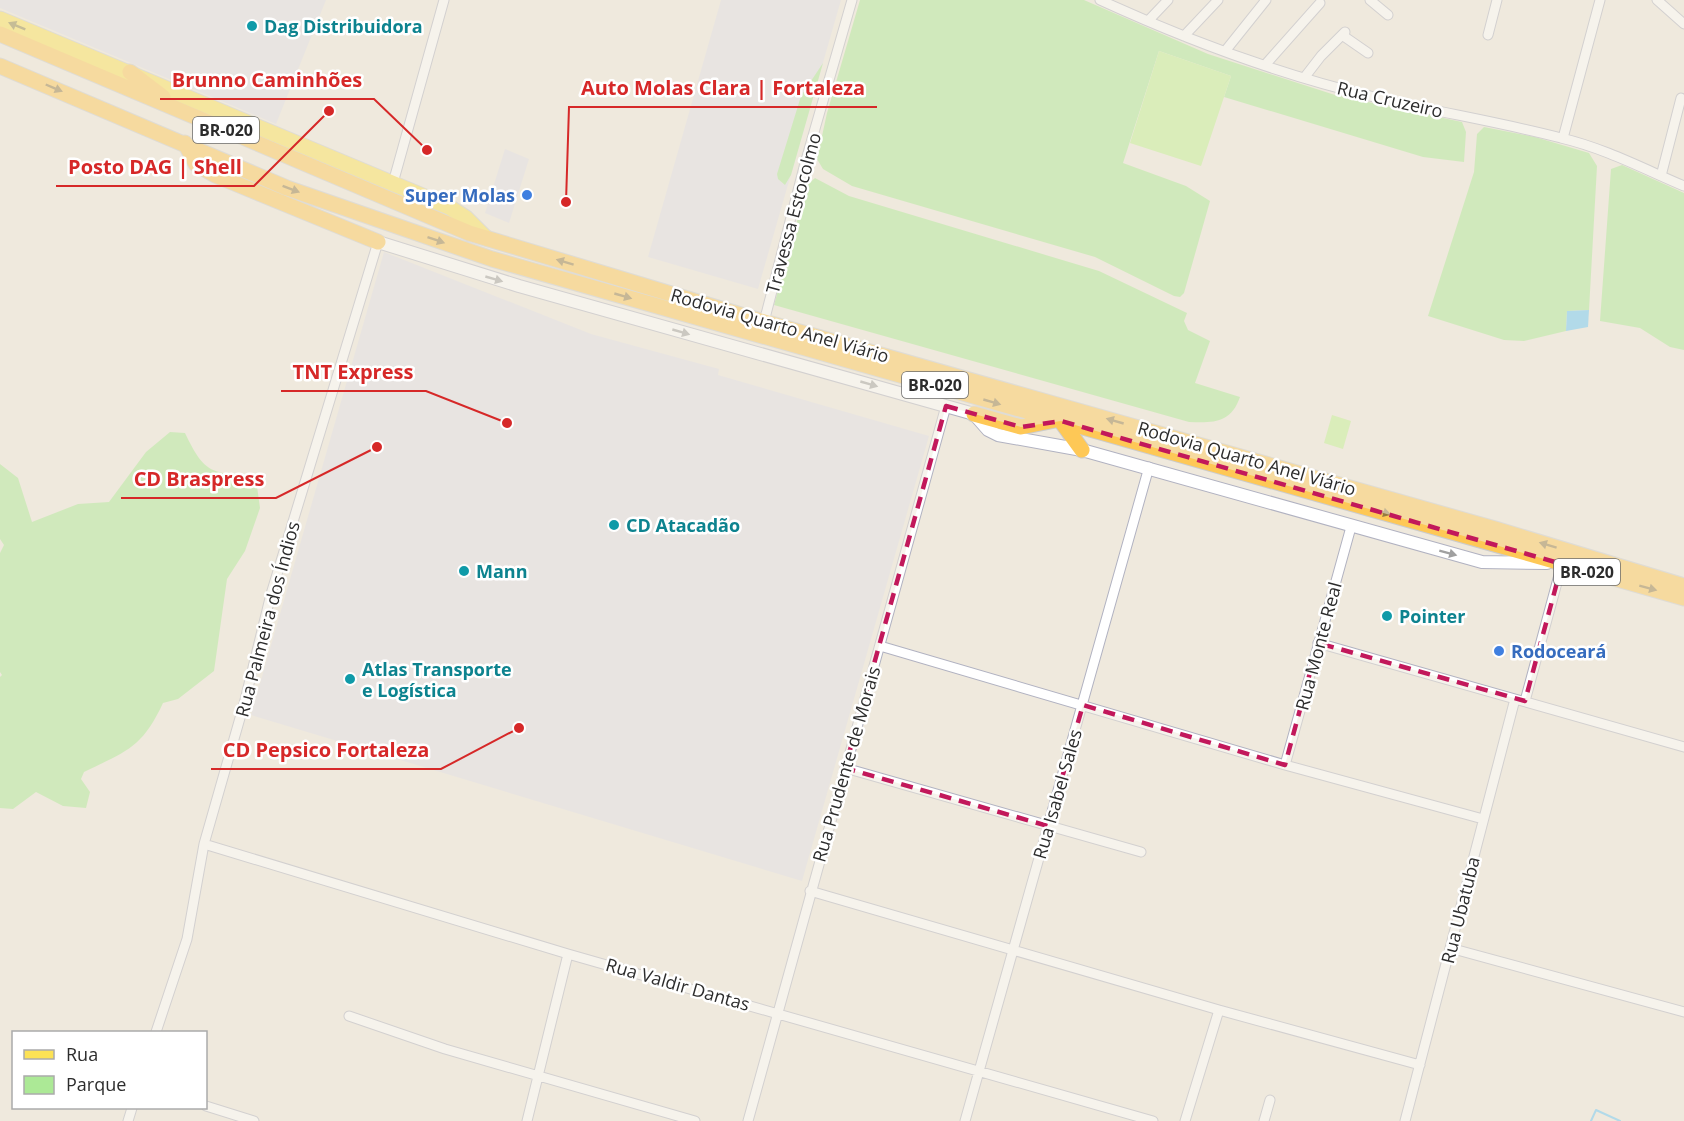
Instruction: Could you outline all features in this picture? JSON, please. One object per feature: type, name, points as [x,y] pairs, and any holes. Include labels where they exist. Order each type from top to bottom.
[{"type":"highway","name":"Rodovia Quarto Anel Viário","points":[[0,34],[387,199],[486,238],[764,322],[1473,523],[1684,586]]},
{"type":"highway","name":"Rodovia Quarto Anel Viário","points":[[0,66],[287,188],[492,259],[1684,598]]},
{"type":"highway","points":[[130,72],[185,113]]},
{"type":"highway","points":[[185,143],[196,164],[215,176],[378,242]]},
{"type":"highway","points":[[381,222],[387,199]]},
{"type":"highway","points":[[974,414],[1021,427],[1058,420],[1082,450]]},
{"type":"main road","name":"BR-020","points":[[0,19],[449,207],[466,218],[486,238]]},
{"type":"street","points":[[393,183],[444,0]]},
{"type":"street","name":"Travessa Estocolmo","points":[[764,322],[804,167],[852,0]]},
{"type":"street","points":[[1148,21],[1168,0]]},
{"type":"street","points":[[1184,36],[1218,0]]},
{"type":"street","points":[[1226,50],[1266,0]]},
{"type":"street","points":[[1370,0],[1388,15]]},
{"type":"street","points":[[1488,35],[1497,0]]},
{"type":"street","points":[[1563,138],[1600,0]]},
{"type":"street","points":[[1657,0],[1684,24]]},
{"type":"street","name":"Rua Cruzeiro","points":[[1107,1],[1184,36],[1304,78],[1373,97],[1563,138],[1684,186]]},
{"type":"street","points":[[1265,65],[1320,3]]},
{"type":"street","points":[[1304,78],[1344,33],[1368,54]]},
{"type":"street","points":[[1661,176],[1681,98]]},
{"type":"street","points":[[378,242],[508,283],[974,414],[980,424],[998,435],[1082,450],[1149,467],[1351,527],[1488,563],[1560,564]]},
{"type":"street","name":"Rua Palmeira dos Índios","points":[[156,1031],[187,939],[204,844],[244,704],[271,594],[378,242]]},
{"type":"street","name":"Rua Prudente de Morais","points":[[748,1121],[946,406]]},
{"type":"street","name":"Rua Isabel Sales","points":[[965,1121],[1149,467]]},
{"type":"street","name":"Rua Monte Real","points":[[1285,765],[1351,527]]},
{"type":"street","name":"Rua Ubatuba","points":[[1405,1121],[1483,819],[1560,564]]},
{"type":"street","points":[[1318,643],[1684,747]]},
{"type":"street","points":[[880,646],[1285,765],[1483,819]]},
{"type":"street","points":[[845,768],[1141,852]]},
{"type":"street","name":"Rua Valdir Dantas","points":[[204,844],[568,954],[778,1012],[1153,1121]]},
{"type":"street","points":[[810,891],[1219,1010],[1420,1065]]},
{"type":"street","points":[[1450,948],[1684,1012]]},
{"type":"street","points":[[527,1121],[568,954]]},
{"type":"street","points":[[1185,1121],[1219,1010]]},
{"type":"street","points":[[349,1016],[539,1078],[695,1121]]},
{"type":"street","points":[[1264,1121],[1270,1100]]},
{"type":"street","points":[[207,1106],[254,1121]]},
{"type":"highlighted area","points":[[946,406],[1021,427],[1061,421],[1562,564],[1525,701],[1318,643],[1285,765],[1083,705],[1048,826],[845,768]]},
{"type":"shaded area","points":[[0,0],[326,0],[276,124],[0,8]]},
{"type":"shaded area","points":[[721,0],[841,0],[758,289],[648,257]]},
{"type":"shaded area","points":[[505,149],[529,159],[509,223],[485,213]]},
{"type":"shaded area","points":[[384,252],[591,334],[719,369],[718,375],[929,436],[802,881],[251,715]]},
{"type":"green space","points":[[860,0],[1084,0],[1208,54],[1335,95],[1462,122],[1466,132],[1464,162],[1423,157],[1224,97],[1231,76],[1159,51],[1123,163],[1186,186],[1210,201],[1184,293],[1180,297],[1174,296],[1095,257],[852,186],[823,169],[817,159],[827,113]]},
{"type":"green space","points":[[1159,51],[1231,76],[1201,166],[1130,143]]},
{"type":"green space","points":[[823,63],[791,175],[785,185],[778,179],[777,174],[801,96]]},
{"type":"green space","points":[[1484,127],[1535,137],[1589,153],[1597,166],[1589,310],[1567,311],[1566,331],[1524,341],[1504,340],[1428,316],[1474,172],[1477,134]]},
{"type":"green space","points":[[1622,165],[1684,193],[1684,350],[1670,347],[1640,328],[1600,321],[1611,169]]},
{"type":"green space","points":[[815,178],[849,196],[1099,271],[1187,313],[1184,321],[1188,330],[1210,341],[1195,383],[1240,397],[1236,406],[1232,412],[1220,420],[1189,422],[774,305],[807,185]]},
{"type":"green space","points":[[1332,415],[1351,421],[1343,449],[1324,443]]},
{"type":"green space","points":[[170,432],[185,433],[205,465],[212,469],[256,479],[260,508],[245,551],[227,579],[214,671],[178,699],[163,703],[148,730],[132,746],[112,759],[84,772],[81,779],[90,792],[86,808],[63,806],[36,792],[13,809],[0,808],[0,677],[2,675],[0,672],[0,553],[4,545],[0,539],[0,464],[18,478],[32,522],[78,504],[109,502],[146,452]]},
{"type":"water","points":[[1589,310],[1588,327],[1566,331],[1567,311]]},
{"type":"waterway","points":[[1591,1121],[1596,1110],[1620,1121]]},
{"type":"place","name":"Dag Distribuidora","points":[[252,26]]},
{"type":"place","name":"Posto DAG | Shell","points":[[329,111]]},
{"type":"place","name":"Brunno Caminhões","points":[[427,150]]},
{"type":"place","name":"Super Molas","points":[[527,195]]},
{"type":"place","name":"Auto Molas Clara | Fortaleza","points":[[566,202]]},
{"type":"place","name":"TNT Express","points":[[507,423]]},
{"type":"place","name":"CD Braspress","points":[[377,447]]},
{"type":"place","name":"CD Atacadão","points":[[614,525]]},
{"type":"place","name":"Mann","points":[[464,571]]},
{"type":"place","name":"Pointer","points":[[1387,616]]},
{"type":"place","name":"Rodoceará","points":[[1499,651]]},
{"type":"place","name":"Atlas Transporte e Logística","points":[[350,679]]},
{"type":"place","name":"CD Pepsico Fortaleza","points":[[519,728]]}]
